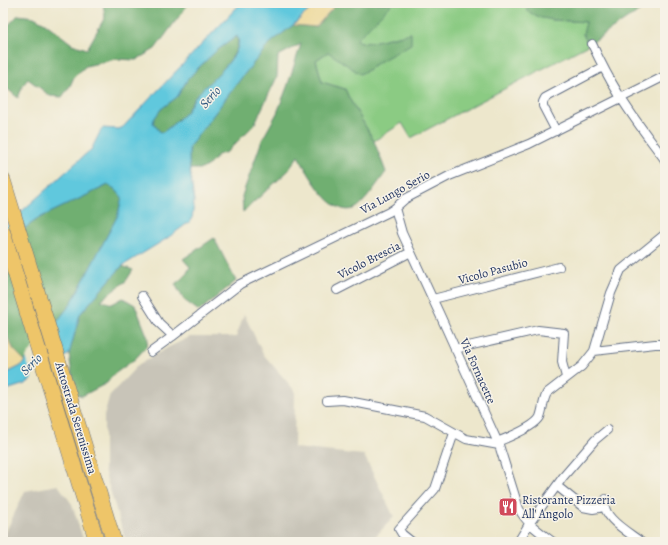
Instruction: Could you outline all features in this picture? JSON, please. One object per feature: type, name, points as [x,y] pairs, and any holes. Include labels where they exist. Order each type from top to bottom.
[{"type":"highway","name":"Autostrada Serenissima","points":[[3,180],[114,542]]},
{"type":"highway","name":"Autostrada Serenissima","points":[[3,233],[97,542]]},
{"type":"street","points":[[592,44],[621,98],[639,126],[665,160]]},
{"type":"street","points":[[556,131],[543,106],[543,102],[546,98],[603,67]]},
{"type":"street","name":"Via Lungo Serio","points":[[151,352],[240,284],[394,208],[404,199],[449,176],[529,144],[665,76]]},
{"type":"street","name":"Via Fornacette","points":[[394,208],[402,233],[498,444],[519,509],[529,524]]},
{"type":"street","points":[[327,401],[343,400],[425,416],[466,439],[498,444],[539,418],[547,393],[582,366],[594,351],[611,293],[621,270],[665,234]]},
{"type":"street","name":"Vicolo Brescia","points":[[337,290],[411,252]]},
{"type":"street","name":"Vicolo Pasubio","points":[[433,300],[559,267]]},
{"type":"street","points":[[142,296],[159,323],[173,336]]},
{"type":"street","points":[[456,349],[538,330],[564,333],[562,362],[566,377]]},
{"type":"street","points":[[594,351],[665,344]]},
{"type":"street","points":[[518,542],[529,524],[557,486],[595,440],[607,430]]},
{"type":"street","points":[[412,542],[402,534],[399,529],[435,489],[454,433]]},
{"type":"street","points":[[557,486],[583,507],[593,509],[605,503],[610,519],[641,542]]},
{"type":"street","points":[[529,524],[553,542]]},
{"type":"shaded area","points":[[244,314],[263,354],[295,391],[294,448],[364,455],[394,517],[370,542],[126,542],[104,470],[104,416],[110,395],[139,364],[190,337],[236,337]]},
{"type":"shaded area","points":[[58,485],[72,504],[84,542],[3,542],[3,538],[25,491]]},
{"type":"green space","points":[[103,3],[189,3],[155,49],[136,60],[116,59],[86,66],[74,77],[70,86],[62,97],[50,96],[28,79],[23,85],[18,98],[3,85],[3,31],[18,15],[34,17],[45,23],[72,44],[87,49],[105,17]]},
{"type":"green space","points":[[337,3],[393,3],[356,40],[365,43],[411,33],[411,44],[360,74],[328,52],[316,60],[322,82],[345,89],[374,141],[386,172],[359,206],[347,210],[338,207],[330,201],[314,183],[298,156],[288,171],[243,212],[242,196],[262,140],[277,113],[301,44],[278,56],[277,77],[254,125],[227,152],[218,155],[210,164],[202,169],[189,169],[189,147],[269,44],[293,25],[316,27]]},
{"type":"green space","points":[[393,3],[533,3],[526,10],[553,20],[587,22],[583,34],[588,45],[411,138],[402,123],[374,141],[345,89],[322,82],[316,60],[328,52],[368,70],[411,33],[365,43],[356,40]]},
{"type":"green space","points":[[533,3],[651,3],[588,45],[583,34],[586,22],[553,20],[537,17],[526,10]]},
{"type":"green space","points":[[237,36],[238,44],[235,52],[222,70],[192,101],[187,111],[165,131],[160,132],[153,123],[161,109],[177,97],[187,80],[195,71],[216,51]]},
{"type":"green space","points":[[108,185],[115,189],[122,197],[118,215],[71,304],[25,361],[14,350],[3,329],[3,244],[39,218]]},
{"type":"green space","points":[[214,238],[236,281],[199,311],[184,300],[175,284],[186,275],[190,267],[183,259]]},
{"type":"green space","points":[[122,266],[133,270],[126,281],[101,300],[112,304],[123,298],[135,305],[148,338],[147,346],[135,359],[113,375],[107,383],[82,396],[76,394],[69,354],[80,314]]},
{"type":"sand","points":[[317,3],[337,3],[316,27],[293,25]]},
{"type":"sand","points":[[3,329],[14,350],[25,361],[21,366],[3,375]]},
{"type":"water","name":"Serio","points":[[241,3],[317,3],[269,44],[189,147],[189,163],[194,201],[192,220],[166,239],[122,266],[80,314],[69,354],[25,384],[3,391],[3,375],[21,366],[71,304],[118,215],[122,197],[115,189],[108,185],[39,218],[3,244],[3,228],[91,150],[102,128],[119,129],[123,127]],"holes":[[[237,36],[239,43],[231,59],[197,95],[187,111],[165,131],[160,132],[153,123],[161,109],[177,97],[187,80],[216,51]]]},
{"type":"pier","points":[[53,322],[65,359],[33,381],[26,357]]},
{"type":"place","name":"Ristorante Pizzeria All' Angolo","points":[[508,507]]}]
